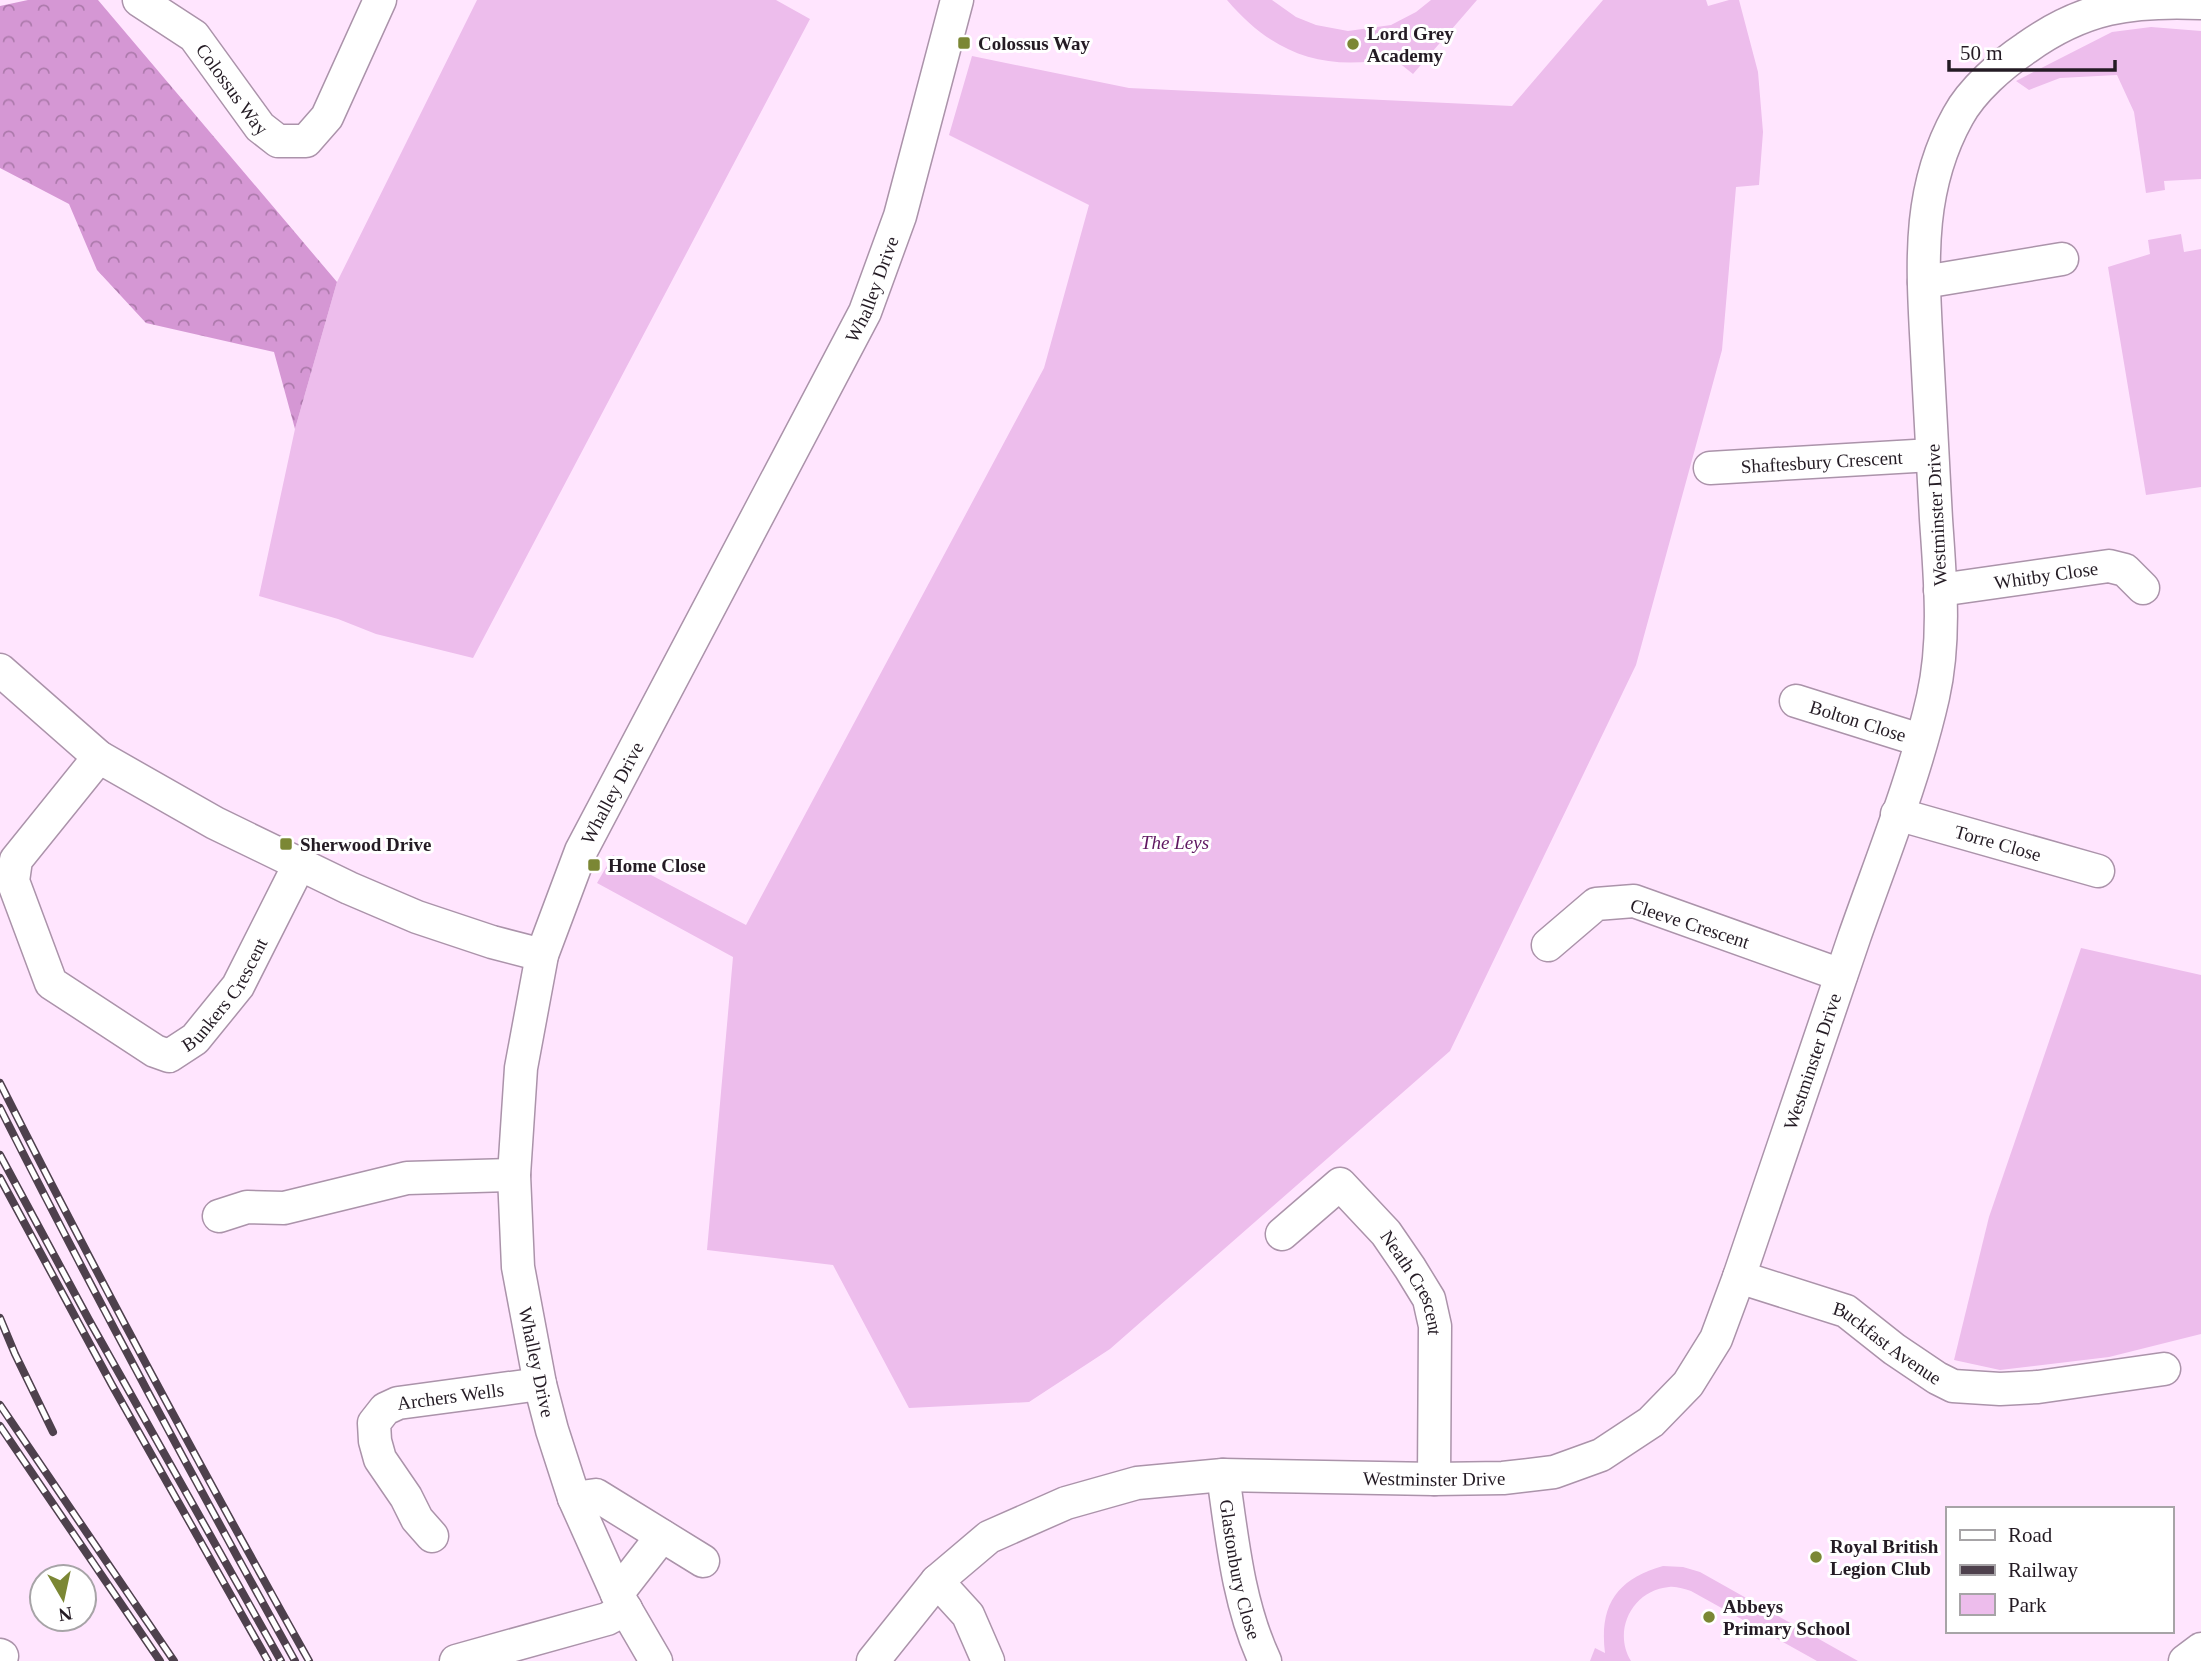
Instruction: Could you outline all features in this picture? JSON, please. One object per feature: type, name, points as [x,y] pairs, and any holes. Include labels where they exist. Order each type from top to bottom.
[{"type":"street","name":"Colossus Way","points":[[139,0],[194,36],[260,127],[278,141],[306,141],[327,117],[380,0]]},
{"type":"street","name":"Whalley Drive","points":[[656,1661],[622,1602],[574,1498],[540,1384],[518,1267],[514,1175],[521,1068],[542,955],[580,851],[865,312],[900,216],[957,0]]},
{"type":"street","name":"Westminster Drive","points":[[873,1661],[937,1581],[989,1536],[1066,1503],[1137,1483],[1223,1475],[1434,1479],[1503,1478],[1554,1472],[1601,1455],[1651,1422],[1688,1384],[1716,1339],[1740,1277],[1897,814],[1933,696],[1940,651],[1940,590],[1924,282],[1924,220],[1934,171],[1960,111],[2002,64],[2043,35],[2082,15],[2135,1],[2172,0],[2201,3]]},
{"type":"street","points":[[1924,282],[2062,259]]},
{"type":"street","name":"Shaftesbury Crescent","points":[[1710,468],[1932,454]]},
{"type":"street","name":"Whitby Close","points":[[1940,590],[2109,566],[2125,570],[2143,588]]},
{"type":"street","points":[[0,670],[99,757],[215,823],[417,917],[492,942],[542,955]]},
{"type":"street","name":"Bolton Close","points":[[1796,701],[1920,740]]},
{"type":"street","name":"Bunkers Crescent","points":[[99,757],[16,860],[13,881],[51,983],[155,1051],[169,1056],[195,1039],[238,986],[299,864]]},
{"type":"street","name":"Torre Close","points":[[1897,814],[2098,871]]},
{"type":"street","name":"Cleeve Crescent","points":[[1548,945],[1596,904],[1634,901],[1841,975]]},
{"type":"street","points":[[219,1216],[247,1207],[284,1208],[407,1178],[514,1175]]},
{"type":"street","name":"Neath Crescent","points":[[1282,1234],[1340,1184],[1386,1233],[1410,1268],[1429,1299],[1434,1326],[1434,1479]]},
{"type":"street","name":"Buckfast Avenue","points":[[1740,1277],[1846,1311],[1894,1349],[1953,1386],[2000,1389],[2038,1387],[2164,1368]]},
{"type":"street","name":"Archers Wells","points":[[432,1536],[417,1519],[406,1497],[380,1459],[374,1423],[385,1409],[398,1404],[540,1384]]},
{"type":"street","name":"Glastonbury Close","points":[[1223,1475],[1237,1569],[1256,1642],[1265,1661]]},
{"type":"street","points":[[574,1498],[596,1495],[703,1561]]},
{"type":"street","points":[[456,1661],[607,1619],[622,1602],[662,1536]]},
{"type":"street","points":[[937,1581],[968,1615],[988,1661]]},
{"type":"street","points":[[2185,1661],[2201,1649]]},
{"type":"green space","points":[[28,0],[98,0],[337,282],[295,429],[274,352],[146,323],[97,270],[69,204],[0,168],[0,6]]},
{"type":"green space","points":[[477,0],[776,0],[810,19],[473,658],[376,634],[338,619],[259,596],[295,429],[337,282]]},
{"type":"green space","points":[[1227,0],[1272,0],[1296,17],[1316,25],[1348,31],[1391,25],[1416,12],[1431,0],[1477,0],[1413,74],[1393,58],[1344,62],[1301,55],[1262,34]]},
{"type":"green space","name":"The Leys","points":[[1603,0],[1706,0],[1708,6],[1739,0],[1758,72],[1763,132],[1759,185],[1736,187],[1722,350],[1636,665],[1450,1051],[1110,1349],[1029,1402],[909,1408],[833,1265],[707,1250],[733,957],[597,883],[613,855],[746,925],[1044,368],[1089,205],[949,135],[972,56],[1129,88],[1512,106]]},
{"type":"green space","points":[[2151,27],[2201,31],[2201,179],[2164,181],[2165,190],[2146,193],[2134,112],[2117,75],[2060,78],[2029,90],[2016,81],[2112,32]]},
{"type":"green space","points":[[2181,234],[2184,252],[2201,249],[2201,487],[2146,495],[2108,267],[2150,254],[2148,240]]},
{"type":"green space","points":[[2081,948],[2201,975],[2201,1334],[2109,1357],[2000,1370],[1954,1360],[1989,1217]]},
{"type":"green space","points":[[1663,1566],[1683,1567],[1700,1572],[1858,1661],[1817,1661],[1691,1591],[1672,1587],[1645,1595],[1629,1614],[1624,1637],[1631,1661],[1590,1661],[1595,1648],[1605,1653],[1605,1621],[1614,1596],[1634,1578]]},
{"type":"railway","points":[[0,1083],[151,1374],[309,1661]]},
{"type":"railway","points":[[0,1108],[144,1386],[295,1661]]},
{"type":"railway","points":[[0,1155],[89,1320],[281,1661]]},
{"type":"railway","points":[[0,1178],[112,1385],[268,1661]]},
{"type":"railway","points":[[0,1318],[53,1432]]},
{"type":"railway","points":[[0,1405],[174,1661]]},
{"type":"railway","points":[[0,1426],[160,1661]]},
{"type":"place","name":"Colossus Way","points":[[964,43]]},
{"type":"place","name":"Lord Grey Academy","points":[[1353,44]]},
{"type":"place","name":"Sherwood Drive","points":[[286,844]]},
{"type":"place","name":"Home Close","points":[[594,865]]},
{"type":"place","name":"Royal British Legion Club","points":[[1816,1557]]},
{"type":"place","name":"Abbeys Primary School","points":[[1709,1617]]}]
